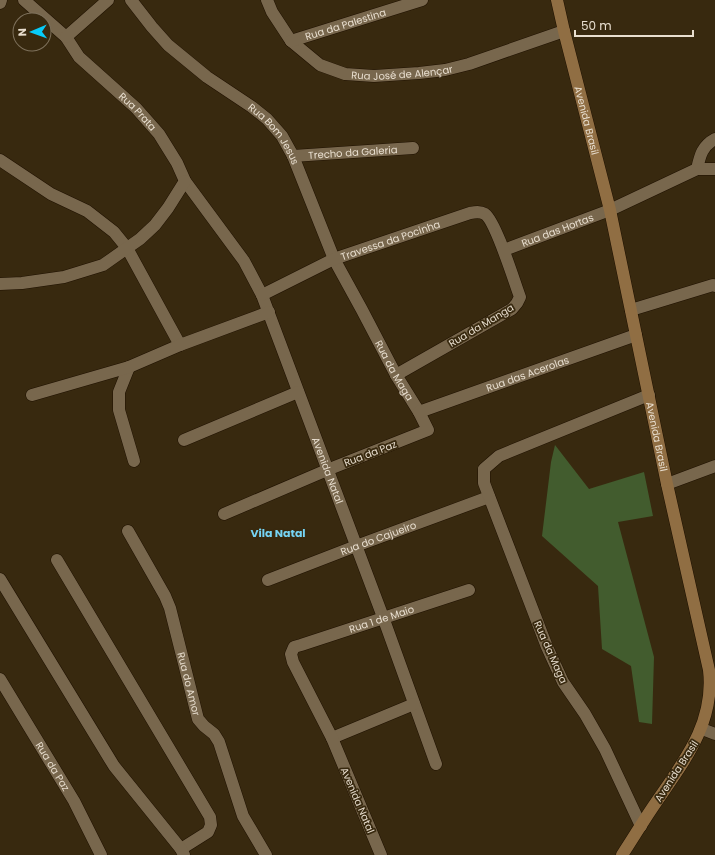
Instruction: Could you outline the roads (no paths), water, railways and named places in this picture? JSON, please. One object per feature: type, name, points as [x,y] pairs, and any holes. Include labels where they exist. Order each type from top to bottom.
[{"type":"street","name":"Rua Prata","points":[[24,0],[66,37],[79,57],[136,108],[160,134],[177,163],[185,181],[230,242]]},
{"type":"street","points":[[66,37],[108,0]]},
{"type":"street","name":"Rua Bom Jesus","points":[[131,0],[168,45],[207,77],[252,107],[267,119],[282,136],[293,156],[334,259],[362,310]]},
{"type":"street","name":"Rua José de Alençar","points":[[267,0],[272,12],[292,41],[320,66],[345,74],[374,76],[438,71],[469,64],[564,31]]},
{"type":"street","name":"Rua da Palestina","points":[[292,41],[422,0]]},
{"type":"street","name":"Avenida Brasil","points":[[557,0],[610,210],[667,484],[710,680],[706,716],[702,729],[681,766],[622,855]]},
{"type":"street","points":[[715,139],[708,142],[700,154],[696,169],[715,169]]},
{"type":"street","name":"Trecho da Galeria","points":[[293,156],[414,148]]},
{"type":"street","points":[[0,160],[51,194],[87,211],[114,232],[127,248],[180,345]]},
{"type":"street","name":"Rua das Hortas","points":[[504,250],[610,210],[696,169]]},
{"type":"street","points":[[0,284],[22,283],[64,276],[103,265],[144,236],[155,225],[185,181]]},
{"type":"street","name":"Travessa da Pocinha","points":[[262,295],[334,259],[470,213],[478,212],[485,214],[491,221],[504,250]]},
{"type":"street","name":"Avenida Natal","points":[[230,242],[244,261],[269,312],[436,764]]},
{"type":"street","name":"Rua da Manga","points":[[396,375],[512,309],[520,297],[504,250]]},
{"type":"street","points":[[631,310],[713,285],[715,286]]},
{"type":"street","name":"Rua da Maga","points":[[362,310],[396,375],[419,412],[428,430]]},
{"type":"street","points":[[32,395],[129,367],[180,345],[269,312]]},
{"type":"street","name":"Rua das Acerolas","points":[[419,412],[636,336]]},
{"type":"street","points":[[129,367],[118,392],[119,410],[134,461]]},
{"type":"street","points":[[184,440],[298,392]]},
{"type":"street","name":"Rua da Maga","points":[[641,826],[605,749],[585,714],[563,682],[547,647],[484,483],[484,469],[499,456],[649,395]]},
{"type":"street","name":"Rua da Paz","points":[[224,514],[327,470],[428,430]]},
{"type":"street","points":[[667,484],[715,466]]},
{"type":"street","name":"Rua do Cajueiro","points":[[268,580],[489,497]]},
{"type":"street","name":"Rua do Amor","points":[[128,531],[165,596],[170,608],[198,719],[214,734],[219,742],[243,816],[266,855]]},
{"type":"street","points":[[0,579],[114,766],[182,852],[208,832],[211,825],[210,817],[57,560]]},
{"type":"street","name":"Rua 1 de Maio","points":[[294,647],[469,590]]},
{"type":"street","name":"Avenida Natal","points":[[294,647],[291,654],[293,662],[332,738],[381,855]]},
{"type":"street","name":"Rua da Paz","points":[[0,679],[74,801],[101,855]]},
{"type":"street","points":[[332,738],[414,704]]},
{"type":"street","points":[[702,729],[715,734]]},
{"type":"district","name":"Vila Natal","points":[[278,533]]}]
